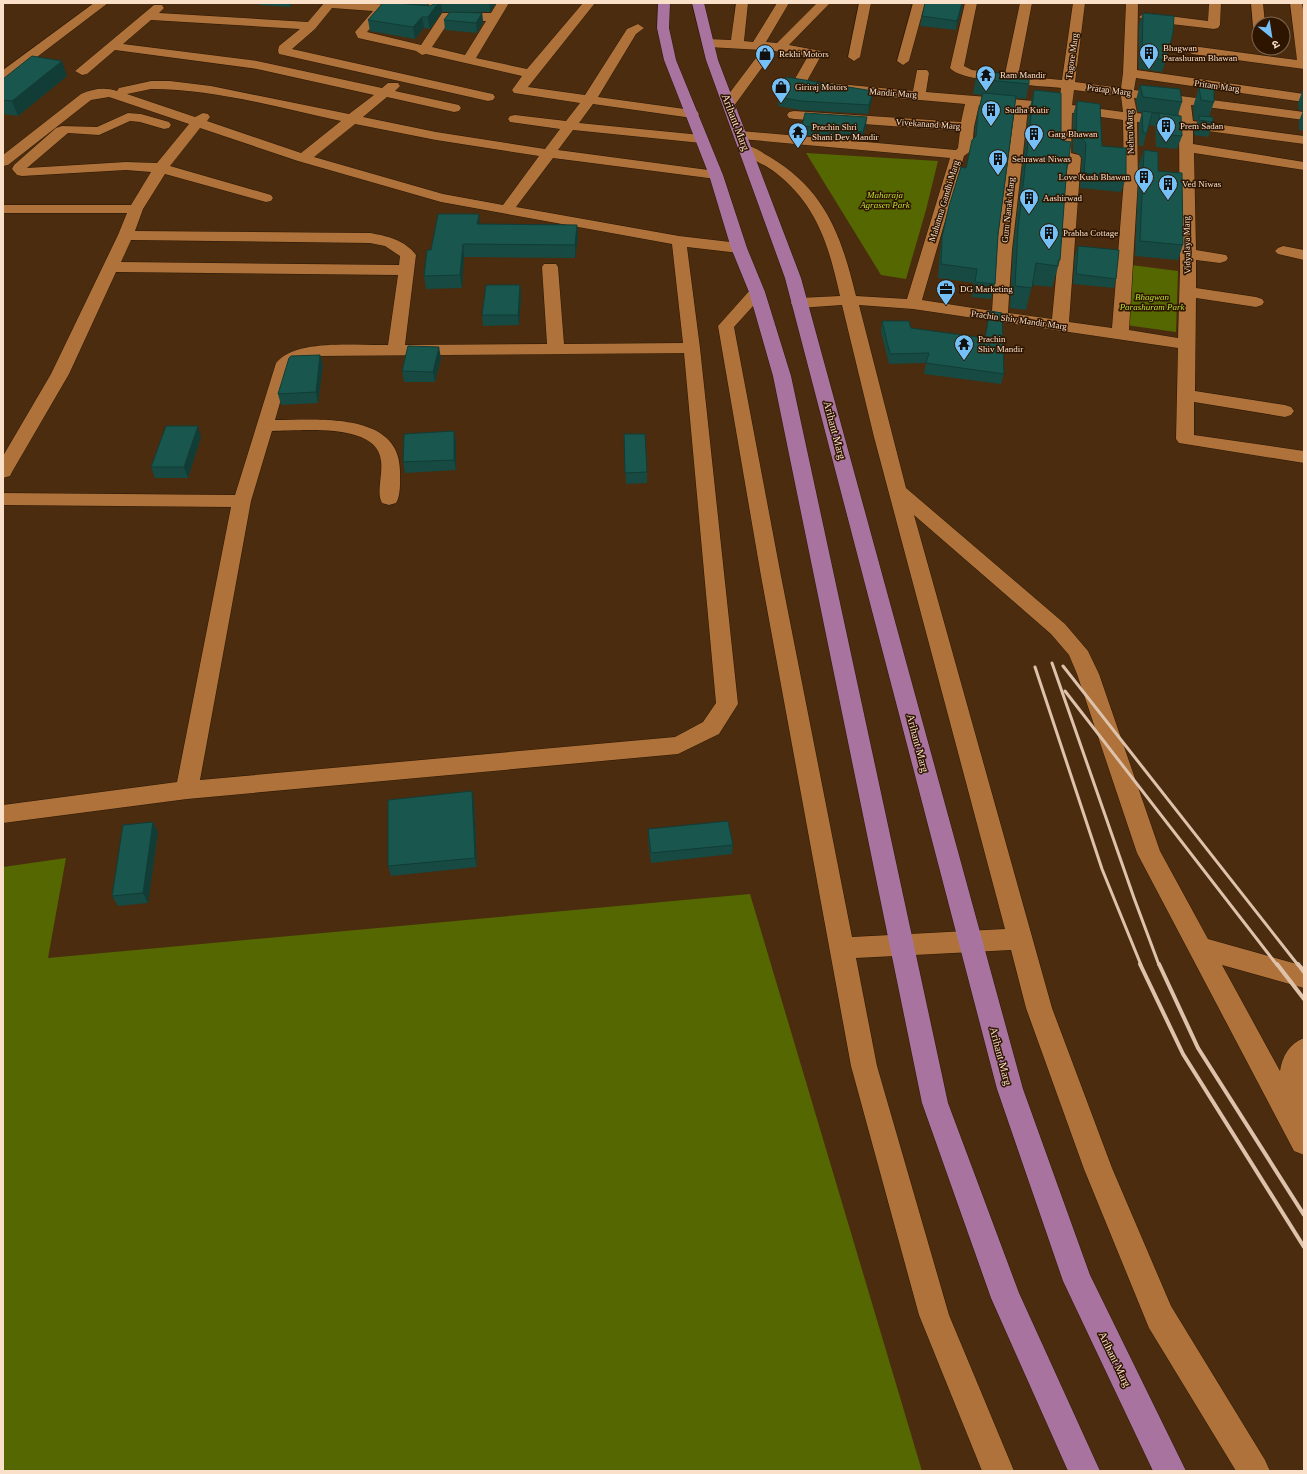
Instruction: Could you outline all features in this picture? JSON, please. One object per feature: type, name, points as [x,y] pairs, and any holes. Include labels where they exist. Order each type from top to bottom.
[{"type":"main road","points":[[664,3],[663,28],[670,60],[716,175],[737,242],[757,292],[782,376],[935,1104],[1006,1298],[1084,1471]]},
{"type":"main road","name":"Arihant Marg","points":[[698,3],[708,43],[784,250],[1010,1089],[1078,1281],[1170,1471]]},
{"type":"street","points":[[3,76],[102,3]]},
{"type":"street","points":[[82,71],[164,3]]},
{"type":"street","points":[[436,3],[431,12],[330,4],[311,26],[284,49],[284,51],[287,53],[488,97]]},
{"type":"street","points":[[468,60],[503,3]]},
{"type":"street","points":[[589,3],[530,74],[519,90],[692,114]]},
{"type":"street","points":[[737,44],[742,3]]},
{"type":"street","points":[[757,46],[783,3]]},
{"type":"street","points":[[729,103],[776,47],[824,3]]},
{"type":"street","points":[[854,57],[865,3]]},
{"type":"street","points":[[903,61],[919,3]]},
{"type":"street","name":"Pratap Marg","points":[[971,3],[957,68],[961,72],[1183,99],[1304,116]]},
{"type":"street","points":[[1012,79],[1026,3]]},
{"type":"street","name":"Tagore Marg","points":[[1060,326],[1074,158],[1064,157],[1064,108],[1079,3]]},
{"type":"street","points":[[1132,9],[1194,23],[1214,25],[1215,3]]},
{"type":"street","points":[[1257,3],[1258,16]]},
{"type":"street","points":[[1296,3],[1304,62]]},
{"type":"street","points":[[382,8],[361,32],[362,35],[530,74]]},
{"type":"street","name":"Nehru Marg","points":[[1120,334],[1131,178],[1130,116],[1127,92],[1130,73],[1132,9]]},
{"type":"street","points":[[148,16],[311,26]]},
{"type":"street","points":[[422,50],[430,42],[446,16],[494,17]]},
{"type":"street","points":[[1194,23],[1191,55],[1304,65]]},
{"type":"street","points":[[508,207],[589,100],[631,32],[638,28]]},
{"type":"street","name":"Mandir Marg","points":[[708,43],[776,47],[816,54],[799,84],[1064,108],[1186,123],[1304,140]]},
{"type":"street","points":[[112,46],[257,65],[454,108]]},
{"type":"street","points":[[32,55],[46,60]]},
{"type":"street","points":[[68,67],[82,71],[91,90]]},
{"type":"street","points":[[919,95],[922,73]]},
{"type":"street","name":"Pritam Marg","points":[[1130,73],[1304,98]]},
{"type":"street","points":[[306,156],[403,78]]},
{"type":"street","points":[[3,162],[80,101],[91,90],[102,85],[124,90],[197,124]]},
{"type":"street","points":[[124,90],[151,85],[170,85],[211,90],[436,136],[548,153],[716,175]]},
{"type":"street","points":[[779,138],[813,86]]},
{"type":"street","points":[[3,146],[73,92],[91,90],[110,93],[197,124],[441,198],[737,242]]},
{"type":"street","name":"Vidyalaya Marg","points":[[1183,99],[1186,123],[1185,147],[1188,254],[1188,344],[1185,439],[1304,457]]},
{"type":"street","name":"Mahatma Gandhi Marg","points":[[913,304],[958,154],[965,150],[967,127],[973,100]]},
{"type":"street","name":"Guru Nanak Marg","points":[[1000,317],[1004,250],[1022,104]]},
{"type":"street","name":"Vivekanand Marg","points":[[800,105],[967,127]]},
{"type":"street","points":[[197,124],[135,117],[122,119],[98,131],[67,129],[61,131],[21,165],[20,169],[22,172],[29,172],[126,166],[161,168],[266,198]]},
{"type":"street","points":[[516,119],[629,133],[702,139]]},
{"type":"street","points":[[3,472],[60,374],[126,235],[136,208],[161,168],[197,124]]},
{"type":"street","points":[[744,142],[779,138],[958,154]]},
{"type":"street","points":[[744,142],[781,170],[808,195],[824,220],[838,254],[898,491],[1039,1008],[1093,1154],[1160,1317],[1254,1471]]},
{"type":"street","points":[[1185,147],[1304,166]]},
{"type":"street","points":[[508,207],[679,241],[737,242]]},
{"type":"street","points":[[3,209],[136,208]]},
{"type":"street","points":[[126,235],[370,238],[389,241],[401,248],[408,255],[396,350]]},
{"type":"street","points":[[3,814],[186,790],[678,745],[711,728],[727,704],[692,348],[679,241]]},
{"type":"street","points":[[1283,251],[1304,254]]},
{"type":"street","points":[[1188,254],[1220,258]]},
{"type":"street","points":[[110,267],[406,270]]},
{"type":"street","points":[[550,267],[556,349]]},
{"type":"street","points":[[757,292],[726,326],[864,1066],[934,1315],[998,1471]]},
{"type":"street","points":[[1188,292],[1256,302]]},
{"type":"street","name":"Prachin Shiv Mandir Marg","points":[[799,303],[850,300],[913,304],[1188,344]]},
{"type":"street","points":[[186,790],[242,501],[282,367],[287,360],[301,354],[316,351],[692,348]]},
{"type":"street","points":[[1186,395],[1285,411]]},
{"type":"street","points":[[265,425],[340,428],[363,431],[379,440],[388,451],[391,462],[389,499]]},
{"type":"street","points":[[898,491],[1058,629],[1078,650],[1088,674],[1149,853],[1198,947],[1304,1142]]},
{"type":"street","points":[[3,499],[242,501]]},
{"type":"street","points":[[842,948],[971,943],[1019,939]]},
{"type":"street","points":[[1198,947],[1304,977]]},
{"type":"street","points":[[1304,1050],[1294,1064],[1290,1097],[1304,1138]]},
{"type":"green space","name":"Maharaja Agrasen Park","points":[[806,153],[938,161],[926,210],[906,279],[881,275]]},
{"type":"green space","name":"Bhagwan Parashuram Park","points":[[1131,265],[1178,271],[1176,332],[1126,325]]},
{"type":"green space","points":[[66,858],[48,958],[750,894],[922,1471],[3,1471],[3,867]]},
{"type":"building","points":[[383,3],[429,6],[438,3],[428,17],[422,17],[413,27],[368,20]]},
{"type":"building","points":[[925,3],[962,3],[957,21],[922,16]]},
{"type":"building","points":[[450,12],[482,13],[476,23],[444,20]]},
{"type":"building","points":[[1143,13],[1174,16],[1173,33],[1166,60],[1142,56]]},
{"type":"building","points":[[32,56],[62,61],[12,101],[3,100],[3,79]]},
{"type":"building","points":[[977,71],[1029,76],[1029,84],[976,79]]},
{"type":"building","points":[[786,77],[873,91],[869,105],[801,101],[778,97]]},
{"type":"building","points":[[1140,85],[1180,89],[1182,102],[1143,97]]},
{"type":"building","points":[[1199,87],[1214,89],[1214,102],[1201,100]]},
{"type":"building","points":[[1034,90],[1061,93],[1061,136],[1064,141],[1071,142],[1067,165],[1060,260],[1058,260],[1058,266],[1036,263],[1032,288],[1015,286],[1018,229]]},
{"type":"building","points":[[983,93],[1016,96],[998,235],[995,284],[975,282],[977,269],[941,264],[942,237],[949,206],[961,167],[966,168],[972,140],[976,136],[978,113]]},
{"type":"building","points":[[1077,101],[1100,104],[1102,146],[1126,148],[1126,178],[1084,173],[1086,144],[1083,139],[1076,138]]},
{"type":"building","points":[[1142,111],[1158,113],[1152,113],[1147,133],[1143,133]]},
{"type":"building","points":[[805,113],[867,117],[863,132],[802,126]]},
{"type":"building","points":[[1159,113],[1181,116],[1182,136],[1160,134]]},
{"type":"building","points":[[1199,116],[1213,117],[1213,122],[1199,120]]},
{"type":"building","points":[[1144,150],[1158,152],[1158,171],[1182,173],[1183,245],[1140,241]]},
{"type":"building","points":[[438,214],[479,214],[477,224],[577,225],[575,245],[463,244],[460,275],[424,276],[427,250],[431,250]]},
{"type":"building","points":[[1078,246],[1119,250],[1116,279],[1076,274]]},
{"type":"building","points":[[486,285],[520,285],[518,315],[482,315]]},
{"type":"building","points":[[990,311],[1002,313],[1004,374],[926,363],[929,353],[890,354],[882,321],[909,321],[911,328],[985,338]]},
{"type":"building","points":[[408,346],[439,347],[433,372],[402,371]]},
{"type":"building","points":[[320,355],[316,392],[278,394],[289,358],[291,356]]},
{"type":"building","points":[[166,426],[198,426],[184,467],[151,467]]},
{"type":"building","points":[[454,431],[454,460],[403,462],[404,434]]},
{"type":"building","points":[[624,434],[645,434],[647,472],[625,473]]},
{"type":"building","points":[[472,791],[475,858],[388,866],[388,800]]},
{"type":"building","points":[[728,821],[733,845],[651,853],[648,829]]},
{"type":"building","points":[[153,822],[143,893],[112,896],[123,825]]},
{"type":"railway","points":[[1052,663],[1159,965]]},
{"type":"railway","points":[[1063,666],[1298,965]]},
{"type":"railway","points":[[1035,667],[1102,869],[1141,965]]},
{"type":"railway","points":[[1065,691],[1277,965]]},
{"type":"railway","points":[[1140,964],[1183,1054],[1304,1247]]},
{"type":"railway","points":[[1159,964],[1198,1048],[1304,1215]]},
{"type":"railway","points":[[1277,964],[1304,999]]},
{"type":"railway","points":[[1298,964],[1304,972]]},
{"type":"place","name":"Bhagwan Parashuram Bhawan","points":[[1149,70]]},
{"type":"place","name":"Rekhi Motors","points":[[765,71]]},
{"type":"place","name":"Ram Mandir","points":[[986,92]]},
{"type":"place","name":"Giriraj Motors","points":[[781,104]]},
{"type":"place","name":"Sudha Kutir","points":[[991,127]]},
{"type":"place","name":"Prem Sadan","points":[[1166,143]]},
{"type":"place","name":"Prachin Shri Shani Dev Mandir","points":[[798,149]]},
{"type":"place","name":"Garg Bhawan","points":[[1034,151]]},
{"type":"place","name":"Sehrawat Niwas","points":[[998,176]]},
{"type":"place","name":"Love Kush Bhawan","points":[[1144,194]]},
{"type":"place","name":"Ved Niwas","points":[[1168,201]]},
{"type":"place","name":"Aashirwad","points":[[1029,215]]},
{"type":"place","name":"Prabha Cottage","points":[[1049,250]]},
{"type":"place","name":"DG Marketing","points":[[946,306]]},
{"type":"place","name":"Prachin Shiv Mandir","points":[[964,361]]}]
